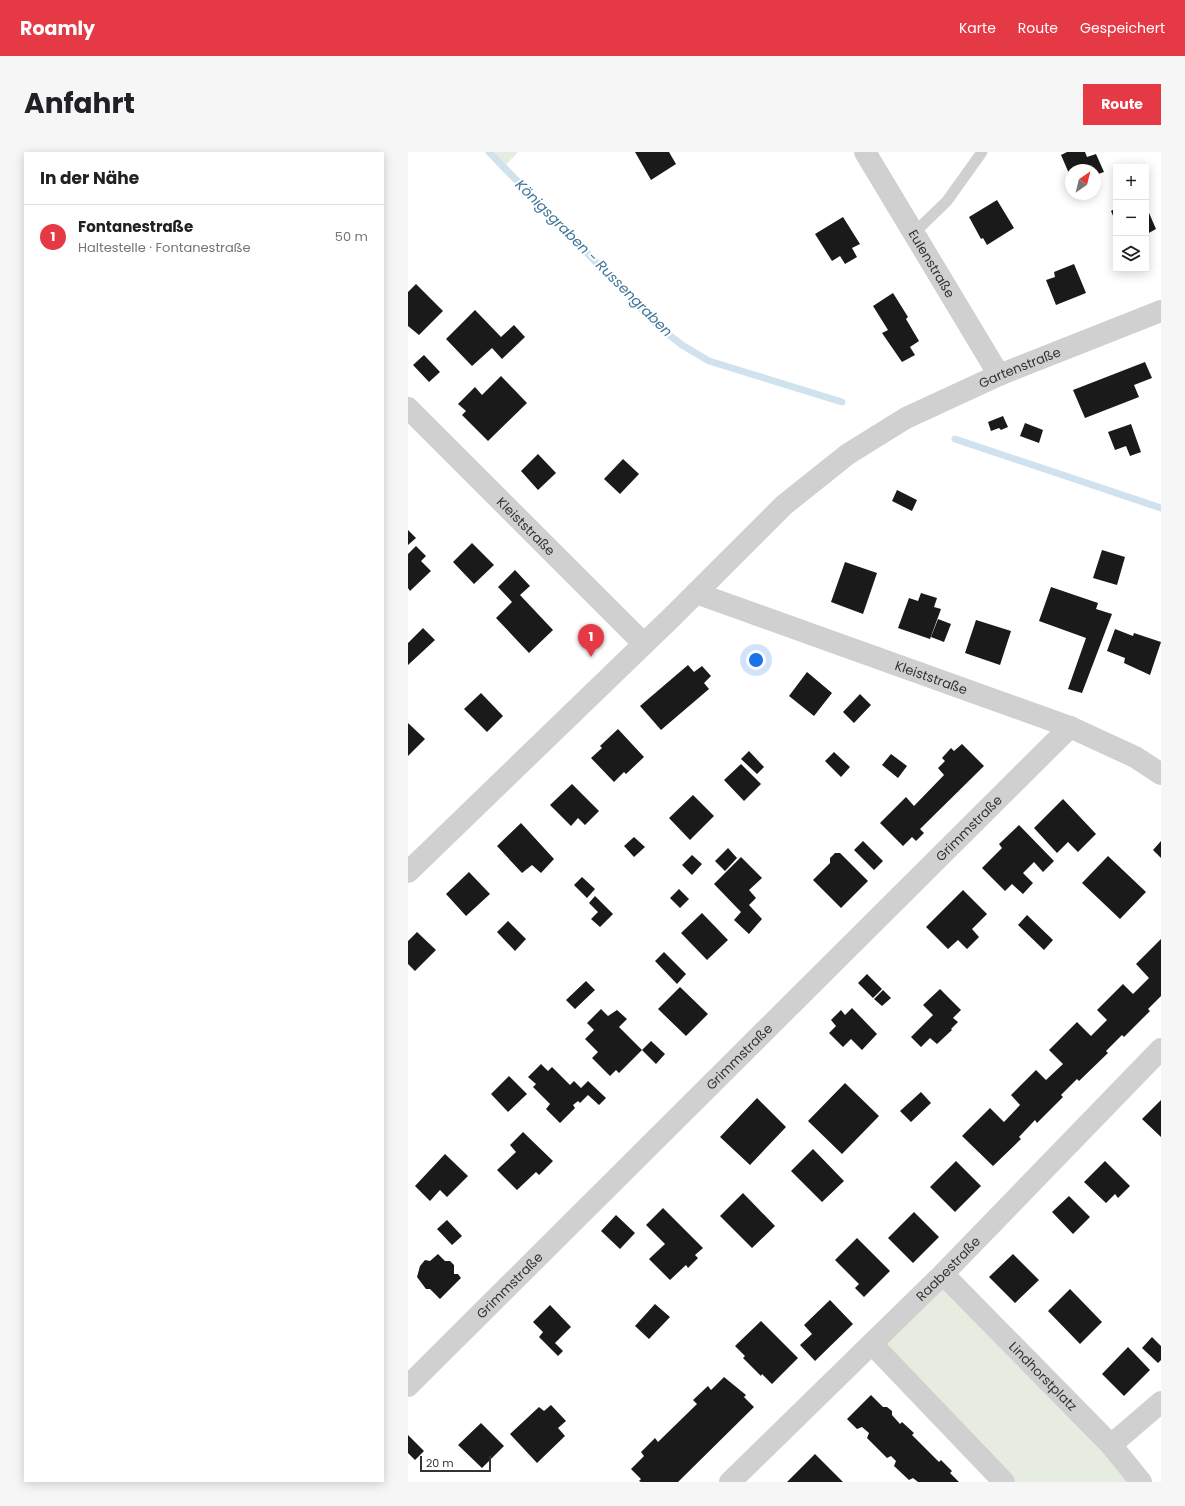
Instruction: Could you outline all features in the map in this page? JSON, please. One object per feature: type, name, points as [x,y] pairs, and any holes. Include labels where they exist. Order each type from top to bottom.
[{"type":"street","name":"Eulenstraße","points":[[865,152],[999,375]]},
{"type":"street","name":"Gartenstraße","points":[[408,872],[644,644],[784,505],[848,454],[906,418],[999,375],[1161,311]]},
{"type":"street","name":"Kleiststraße","points":[[408,408],[644,644]]},
{"type":"street","name":"Kleiststraße","points":[[696,593],[1070,727],[1136,757],[1161,774]]},
{"type":"street","name":"Grimmstraße","points":[[408,1386],[1070,727]]},
{"type":"street","name":"Raabestraße","points":[[730,1482],[943,1274],[1161,1050]]},
{"type":"street","name":"Lindhorstplatz","points":[[943,1274],[1111,1445],[1141,1482]]},
{"type":"street","points":[[872,1344],[1004,1482]]},
{"type":"street","points":[[1111,1445],[1161,1402]]},
{"type":"lane","points":[[914,233],[947,201],[982,152]]},
{"type":"shaded area","points":[[494,152],[518,152],[506,165]]},
{"type":"shaded area","points":[[943,1277],[1137,1482],[1008,1482],[877,1345]]},
{"type":"building","points":[[635,152],[669,152],[676,164],[651,180]]},
{"type":"building","points":[[1067,152],[1085,152],[1087,157],[1096,154],[1100,164],[1065,164],[1061,155]]},
{"type":"building","points":[[1101,165],[1104,172],[1101,173]]},
{"type":"building","points":[[997,200],[1014,228],[987,245],[983,238],[981,239],[969,217]]},
{"type":"building","points":[[1149,213],[1156,229],[1149,233]]},
{"type":"building","points":[[843,217],[860,244],[852,248],[857,257],[845,264],[840,256],[832,261],[815,234]]},
{"type":"building","points":[[1074,264],[1086,293],[1056,305],[1046,280],[1055,277],[1054,272]]},
{"type":"building","points":[[416,284],[443,311],[419,335],[408,326],[408,292]]},
{"type":"building","points":[[893,293],[908,317],[906,319],[919,341],[910,347],[915,355],[902,362],[882,333],[888,330],[873,306]]},
{"type":"building","points":[[475,310],[501,337],[514,325],[525,337],[502,359],[492,348],[472,366],[446,339]]},
{"type":"building","points":[[424,355],[440,372],[429,382],[413,365]]},
{"type":"building","points":[[1145,362],[1152,378],[1134,385],[1139,397],[1085,418],[1073,390]]},
{"type":"building","points":[[501,376],[527,403],[488,441],[462,415],[466,411],[458,404],[475,387],[482,395]]},
{"type":"building","points":[[1003,416],[1008,427],[1001,430],[999,428],[991,431],[988,422]]},
{"type":"building","points":[[1025,423],[1043,430],[1039,443],[1020,436]]},
{"type":"building","points":[[1131,424],[1141,452],[1130,456],[1126,446],[1115,450],[1108,432]]},
{"type":"building","points":[[538,454],[556,473],[538,490],[521,471]]},
{"type":"building","points":[[623,459],[639,474],[620,494],[604,479]]},
{"type":"building","points":[[897,490],[917,500],[912,511],[892,501]]},
{"type":"building","points":[[408,530],[416,538],[408,545]]},
{"type":"building","points":[[472,543],[494,565],[474,584],[453,562]]},
{"type":"building","points":[[416,546],[426,556],[421,561],[431,571],[410,591],[408,588],[408,554]]},
{"type":"building","points":[[1102,550],[1125,557],[1117,585],[1093,578]]},
{"type":"building","points":[[845,562],[877,573],[863,614],[831,602]]},
{"type":"building","points":[[515,570],[530,586],[520,595],[553,630],[529,653],[496,618],[512,602],[498,587]]},
{"type":"building","points":[[1051,587],[1098,603],[1096,609],[1112,614],[1082,693],[1068,689],[1086,638],[1039,621]]},
{"type":"building","points":[[921,593],[937,598],[934,607],[941,609],[930,639],[898,628],[909,598],[918,601]]},
{"type":"building","points":[[938,619],[951,624],[944,642],[931,637]]},
{"type":"building","points":[[976,620],[1011,631],[1000,665],[965,653]]},
{"type":"building","points":[[423,628],[435,640],[408,665],[408,643]]},
{"type":"building","points":[[1115,629],[1133,636],[1134,633],[1161,642],[1150,675],[1124,663],[1125,658],[1107,651]]},
{"type":"building","points":[[688,665],[694,672],[702,666],[711,676],[704,683],[709,689],[661,730],[640,706]]},
{"type":"building","points":[[807,672],[832,693],[814,716],[789,696]]},
{"type":"building","points":[[481,693],[503,716],[487,732],[464,709]]},
{"type":"building","points":[[860,694],[871,705],[854,723],[843,712]]},
{"type":"building","points":[[408,723],[425,739],[408,756]]},
{"type":"building","points":[[618,729],[644,757],[626,774],[624,772],[614,782],[591,758],[602,748],[600,746]]},
{"type":"building","points":[[962,744],[984,766],[920,829],[924,833],[916,841],[912,837],[903,846],[880,823],[906,797],[914,806],[944,775],[938,768],[945,761],[942,758],[951,748],[954,751]]},
{"type":"building","points":[[749,751],[764,767],[757,774],[741,759]]},
{"type":"building","points":[[834,752],[850,767],[841,777],[825,761]]},
{"type":"building","points":[[891,754],[907,766],[898,778],[882,765]]},
{"type":"building","points":[[741,764],[761,784],[744,801],[724,780]]},
{"type":"building","points":[[572,784],[599,811],[585,825],[578,818],[571,826],[550,805]]},
{"type":"building","points":[[693,795],[714,816],[690,840],[669,818]]},
{"type":"building","points":[[1063,799],[1096,834],[1078,852],[1068,842],[1057,853],[1034,828]]},
{"type":"building","points":[[521,823],[554,859],[541,873],[532,865],[522,873],[497,846]]},
{"type":"building","points":[[1019,825],[1054,861],[1043,872],[1034,862],[1023,873],[1033,883],[1023,894],[1012,884],[1005,891],[982,868],[1002,848],[999,844]]},
{"type":"building","points":[[634,837],[645,847],[634,857],[624,846]]},
{"type":"building","points":[[863,841],[883,861],[874,870],[854,850]]},
{"type":"building","points":[[1161,841],[1161,858],[1153,850]]},
{"type":"building","points":[[728,848],[737,858],[725,871],[715,861]]},
{"type":"building","points":[[835,853],[840,853],[868,881],[841,908],[813,880],[830,863],[830,858]]},
{"type":"building","points":[[692,855],[702,864],[692,875],[682,865]]},
{"type":"building","points":[[1108,856],[1146,892],[1120,919],[1082,883]]},
{"type":"building","points":[[741,857],[762,878],[749,890],[756,898],[749,905],[762,919],[749,934],[734,920],[741,912],[714,884]]},
{"type":"building","points":[[469,872],[490,894],[466,916],[446,894]]},
{"type":"building","points":[[582,877],[595,889],[587,898],[574,885]]},
{"type":"building","points":[[679,889],[689,899],[680,908],[670,898]]},
{"type":"building","points":[[963,890],[987,914],[972,929],[979,937],[967,949],[958,940],[948,949],[926,927]]},
{"type":"building","points":[[595,896],[613,914],[600,927],[591,919],[598,912],[589,903]]},
{"type":"building","points":[[702,913],[728,940],[707,960],[681,933]]},
{"type":"building","points":[[1027,915],[1053,940],[1044,950],[1018,925]]},
{"type":"building","points":[[508,921],[526,939],[515,951],[497,932]]},
{"type":"building","points":[[417,932],[436,950],[415,971],[408,964],[408,941]]},
{"type":"building","points":[[1161,939],[1161,996],[1148,1009],[1150,1011],[1124,1037],[1122,1035],[1106,1051],[1108,1053],[1079,1081],[1077,1079],[1061,1095],[1063,1097],[1037,1123],[1035,1120],[1019,1137],[1021,1139],[993,1166],[962,1136],[990,1108],[1004,1122],[1020,1105],[1011,1095],[1036,1070],[1046,1080],[1063,1064],[1049,1050],[1077,1022],[1091,1036],[1107,1020],[1097,1010],[1123,984],[1133,994],[1149,978],[1136,964]]},
{"type":"building","points":[[664,952],[686,974],[677,984],[655,961]]},
{"type":"building","points":[[867,974],[882,989],[873,998],[858,983]]},
{"type":"building","points":[[586,981],[595,990],[575,1009],[566,1000]]},
{"type":"building","points":[[680,987],[708,1014],[686,1036],[658,1009]]},
{"type":"building","points":[[940,989],[961,1010],[953,1018],[958,1022],[937,1044],[930,1038],[921,1047],[911,1037],[933,1015],[923,1005]]},
{"type":"building","points":[[883,990],[891,998],[882,1006],[874,999]]},
{"type":"building","points":[[852,1008],[877,1034],[862,1050],[851,1039],[843,1047],[829,1033],[836,1026],[831,1020],[841,1010],[845,1015]]},
{"type":"building","points":[[601,1009],[608,1016],[617,1010],[627,1019],[619,1027],[642,1050],[619,1073],[616,1070],[610,1076],[592,1058],[598,1052],[585,1039],[594,1030],[587,1023]]},
{"type":"building","points":[[651,1041],[665,1054],[656,1064],[642,1050]]},
{"type":"building","points":[[541,1064],[548,1071],[552,1067],[570,1085],[574,1081],[581,1088],[588,1081],[606,1098],[599,1105],[588,1095],[580,1103],[578,1101],[573,1105],[575,1108],[560,1123],[546,1109],[550,1104],[533,1087],[536,1084],[528,1077]]},
{"type":"building","points":[[509,1076],[527,1094],[508,1112],[491,1094]]},
{"type":"building","points":[[845,1083],[879,1116],[842,1154],[808,1121]]},
{"type":"building","points":[[921,1092],[931,1103],[911,1122],[900,1111]]},
{"type":"building","points":[[757,1098],[786,1127],[750,1165],[720,1137]]},
{"type":"building","points":[[1161,1100],[1161,1137],[1142,1119]]},
{"type":"building","points":[[523,1132],[553,1161],[539,1175],[536,1172],[517,1190],[497,1170],[516,1152],[510,1145]]},
{"type":"building","points":[[813,1149],[844,1181],[822,1202],[791,1171]]},
{"type":"building","points":[[445,1154],[468,1176],[447,1197],[440,1190],[430,1201],[415,1186]]},
{"type":"building","points":[[956,1161],[981,1186],[955,1212],[930,1187]]},
{"type":"building","points":[[1105,1161],[1130,1186],[1118,1198],[1115,1194],[1106,1203],[1084,1182]]},
{"type":"building","points":[[743,1193],[775,1226],[752,1248],[720,1216]]},
{"type":"building","points":[[1069,1196],[1090,1217],[1073,1234],[1052,1212]]},
{"type":"building","points":[[663,1208],[703,1248],[695,1255],[698,1258],[688,1268],[686,1265],[670,1280],[649,1259],[665,1244],[646,1225]]},
{"type":"building","points":[[914,1212],[939,1237],[913,1263],[888,1238]]},
{"type":"building","points":[[616,1215],[635,1233],[620,1249],[601,1231]]},
{"type":"building","points":[[447,1220],[462,1236],[452,1245],[437,1229]]},
{"type":"building","points":[[857,1238],[890,1271],[864,1297],[855,1288],[859,1284],[835,1260]]},
{"type":"building","points":[[438,1254],[445,1261],[450,1261],[454,1265],[454,1274],[458,1274],[461,1278],[440,1299],[430,1289],[426,1289],[417,1277],[420,1266],[425,1260],[430,1261]]},
{"type":"building","points":[[1013,1254],[1039,1280],[1015,1303],[989,1277]]},
{"type":"building","points":[[1070,1289],[1102,1322],[1080,1344],[1048,1311]]},
{"type":"building","points":[[830,1300],[853,1324],[815,1361],[800,1345],[812,1334],[804,1325]]},
{"type":"building","points":[[655,1304],[670,1317],[649,1339],[635,1326]]},
{"type":"building","points":[[550,1305],[571,1327],[555,1343],[563,1351],[558,1356],[539,1337],[543,1332],[533,1322]]},
{"type":"building","points":[[761,1321],[798,1358],[772,1384],[762,1374],[761,1376],[743,1358],[745,1356],[735,1346]]},
{"type":"building","points":[[1152,1337],[1161,1346],[1161,1360],[1158,1363],[1142,1348]]},
{"type":"building","points":[[1128,1347],[1150,1370],[1124,1396],[1102,1374]]},
{"type":"building","points":[[724,1377],[746,1395],[744,1397],[754,1407],[678,1482],[639,1481],[641,1479],[631,1469],[644,1456],[641,1452],[655,1438],[658,1442],[697,1404],[693,1400],[708,1386],[711,1390]]},
{"type":"building","points":[[871,1395],[883,1407],[887,1407],[892,1411],[892,1415],[900,1424],[902,1422],[914,1433],[912,1435],[939,1462],[941,1460],[952,1471],[950,1473],[959,1482],[918,1482],[913,1478],[909,1480],[894,1466],[896,1461],[891,1456],[887,1458],[867,1438],[869,1433],[862,1427],[857,1429],[847,1419]]},
{"type":"building","points":[[551,1405],[566,1421],[558,1428],[565,1436],[537,1463],[510,1434],[539,1407],[544,1411]]},
{"type":"building","points":[[481,1423],[504,1446],[482,1468],[458,1445]]},
{"type":"building","points":[[408,1435],[424,1451],[415,1460],[408,1453]]},
{"type":"building","points":[[815,1454],[843,1482],[787,1482]]},
{"type":"waterway","name":"Königsgraben - Russengraben","points":[[489,152],[659,327],[682,345],[709,361],[842,402]]},
{"type":"waterway","name":"Königsgraben - Russengraben","points":[[955,439],[1161,508]]},
{"type":"place","name":"Fontanestraße","points":[[591,657]]}]
